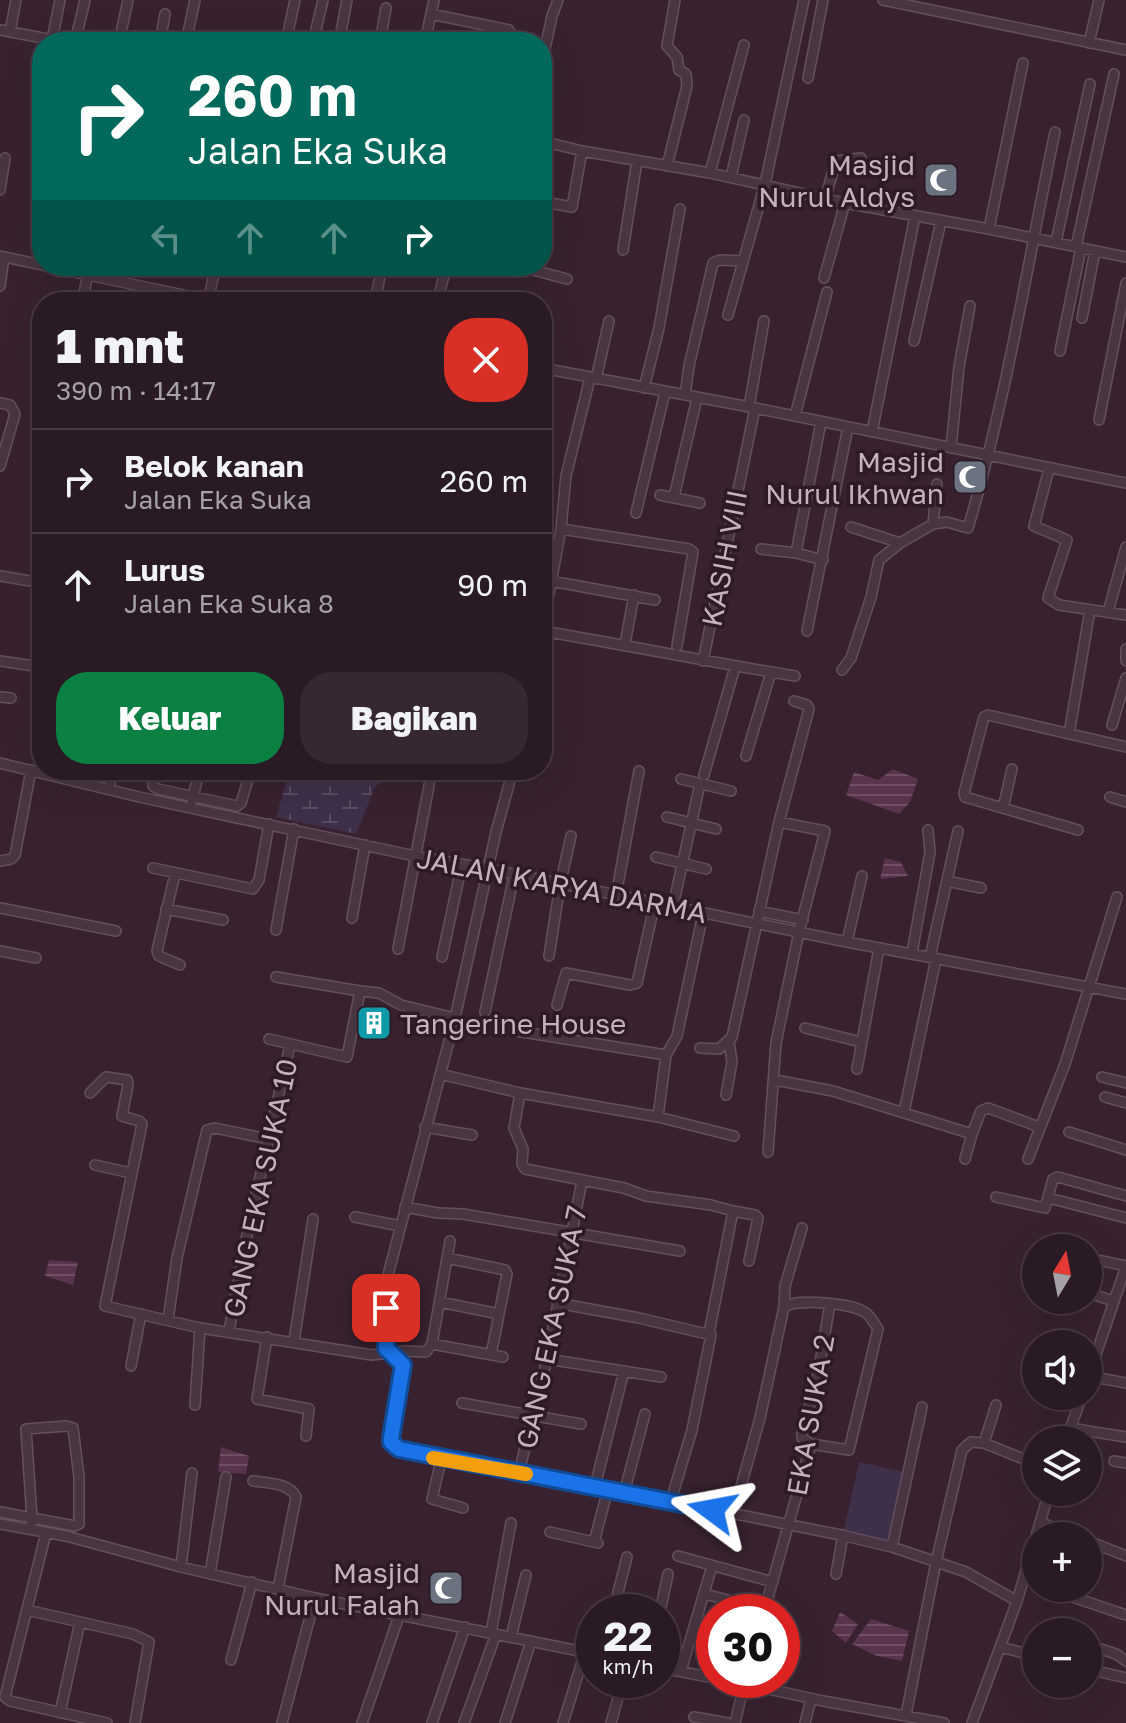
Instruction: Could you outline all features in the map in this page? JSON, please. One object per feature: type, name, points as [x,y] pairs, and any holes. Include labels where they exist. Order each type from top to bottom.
[{"type":"street","points":[[16,0],[5,31],[32,36]]},
{"type":"street","points":[[54,32],[60,0]]},
{"type":"street","points":[[77,32],[85,0]]},
{"type":"street","points":[[121,32],[128,0]]},
{"type":"street","points":[[188,32],[195,0]]},
{"type":"street","points":[[288,32],[295,0]]},
{"type":"street","points":[[315,32],[323,0]]},
{"type":"street","points":[[341,32],[347,0]]},
{"type":"street","points":[[427,32],[434,0]]},
{"type":"street","points":[[549,32],[558,0]]},
{"type":"street","points":[[667,166],[687,86],[686,74],[679,70],[677,57],[667,46],[675,0]]},
{"type":"street","points":[[728,315],[765,184],[804,0]]},
{"type":"street","points":[[808,78],[823,0]]},
{"type":"street","points":[[885,0],[1126,50]]},
{"type":"street","points":[[1089,43],[1099,0]]},
{"type":"street","points":[[382,32],[386,8]]},
{"type":"street","points":[[162,32],[165,14]]},
{"type":"street","points":[[431,14],[509,30]]},
{"type":"street","points":[[710,173],[744,45]]},
{"type":"street","points":[[989,229],[1023,63]]},
{"type":"street","points":[[1060,351],[1114,74]]},
{"type":"street","points":[[1056,242],[1090,84]]},
{"type":"street","points":[[731,177],[744,120]]},
{"type":"street","points":[[842,670],[851,658],[879,560],[900,543],[933,524],[947,522],[968,528],[990,457],[1012,358],[1055,132]]},
{"type":"street","points":[[552,144],[1126,257]]},
{"type":"street","points":[[552,203],[572,207],[582,151]]},
{"type":"street","points":[[0,190],[5,158]]},
{"type":"street","points":[[825,199],[836,161],[861,158]]},
{"type":"street","points":[[623,250],[637,161]]},
{"type":"street","points":[[824,278],[845,203]]},
{"type":"street","points":[[644,388],[659,328],[680,209]]},
{"type":"street","points":[[872,432],[915,216]]},
{"type":"street","points":[[914,341],[941,221]]},
{"type":"street","points":[[1082,318],[1095,251]]},
{"type":"street","points":[[0,286],[2,257],[32,263]]},
{"type":"street","points":[[685,395],[713,263],[720,260],[742,261]]},
{"type":"street","points":[[552,275],[567,279]]},
{"type":"street","points":[[97,276],[171,292]]},
{"type":"street","points":[[1099,420],[1126,283]]},
{"type":"street","points":[[795,416],[827,292]]},
{"type":"street","points":[[951,448],[959,367],[970,306]]},
{"type":"street","points":[[552,576],[561,529],[566,476],[609,321]]},
{"type":"street","name":"KASIH VIII","points":[[703,661],[752,407],[764,321]]},
{"type":"street","points":[[552,370],[752,407],[1126,483]]},
{"type":"street","points":[[636,513],[665,392]]},
{"type":"street","points":[[674,497],[697,398]]},
{"type":"street","points":[[0,403],[10,405],[15,410],[0,466]]},
{"type":"street","points":[[796,553],[821,422]]},
{"type":"street","points":[[807,631],[848,427]]},
{"type":"street","points":[[1049,469],[1034,526],[1067,540],[1048,598],[1059,605],[1126,615]]},
{"type":"street","points":[[933,524],[937,484]]},
{"type":"street","points":[[660,495],[700,503]]},
{"type":"street","points":[[851,527],[900,543]]},
{"type":"street","points":[[561,529],[693,552],[677,646]]},
{"type":"street","points":[[1108,612],[1126,547]]},
{"type":"street","points":[[761,549],[823,560]]},
{"type":"street","points":[[1,579],[32,582]]},
{"type":"street","points":[[552,581],[655,600]]},
{"type":"street","points":[[625,644],[634,595]]},
{"type":"street","points":[[1069,734],[1090,610]]},
{"type":"street","points":[[552,632],[795,676]]},
{"type":"street","points":[[1126,649],[1126,661]]},
{"type":"street","points":[[0,661],[32,666]]},
{"type":"street","points":[[673,906],[702,780],[735,667]]},
{"type":"street","points":[[746,756],[771,672]]},
{"type":"street","points":[[1112,725],[1126,678]]},
{"type":"street","points":[[726,1095],[732,1062],[729,1041],[779,822],[809,709],[807,705],[794,701]]},
{"type":"street","points":[[1078,830],[969,799],[964,793],[984,717],[988,715],[1126,747]]},
{"type":"street","name":"JALAN KARYA DARMA","points":[[0,763],[31,770]]},
{"type":"street","points":[[1003,808],[1012,769]]},
{"type":"street","points":[[0,861],[15,855],[31,770]]},
{"type":"street","points":[[616,895],[639,771]]},
{"type":"street","points":[[681,779],[702,780],[731,791]]},
{"type":"street","name":"JALAN KARYA DARMA","points":[[83,780],[190,807],[415,856],[1126,994]]},
{"type":"street","points":[[109,788],[111,780]]},
{"type":"street","points":[[152,780],[155,787],[239,805],[248,780]]},
{"type":"street","points":[[190,807],[197,780]]},
{"type":"street","points":[[398,949],[430,780]]},
{"type":"street","points":[[510,780],[386,1294],[386,1348],[403,1365],[391,1442],[407,1452],[441,1460],[671,1500],[892,1547],[979,1578],[1017,1601]]},
{"type":"street","points":[[1110,797],[1126,802]]},
{"type":"street","points":[[667,817],[716,829]]},
{"type":"street","points":[[768,1152],[776,1043],[799,932],[825,831],[779,822]]},
{"type":"street","points":[[153,868],[253,889],[259,880],[269,824]]},
{"type":"street","points":[[276,930],[294,829]]},
{"type":"street","points":[[912,953],[930,852],[928,830]]},
{"type":"street","points":[[904,1112],[958,831]]},
{"type":"street","points":[[549,956],[571,836]]},
{"type":"street","points":[[352,918],[365,845]]},
{"type":"street","points":[[656,857],[706,869]]},
{"type":"street","points":[[442,957],[462,864]]},
{"type":"street","points":[[175,874],[157,951],[159,956],[180,965]]},
{"type":"street","points":[[485,1012],[514,876]]},
{"type":"street","points":[[847,942],[862,876]]},
{"type":"street","points":[[947,881],[981,888]]},
{"type":"street","points":[[1028,1159],[1065,1064],[1117,897]]},
{"type":"street","points":[[557,1005],[566,973],[630,985],[637,983],[655,902]]},
{"type":"street","points":[[0,908],[116,931]]},
{"type":"street","points":[[166,909],[223,920]]},
{"type":"street","points":[[759,911],[803,920]]},
{"type":"street","points":[[658,1117],[666,1055],[677,1036],[703,914]]},
{"type":"street","points":[[857,1069],[879,948]]},
{"type":"street","points":[[0,951],[36,958]]},
{"type":"street","points":[[276,977],[379,993],[401,1005],[455,1018]]},
{"type":"street","points":[[269,1039],[347,1057],[360,991]]},
{"type":"street","points":[[805,1028],[861,1042]]},
{"type":"street","points":[[516,1031],[666,1055]]},
{"type":"street","points":[[700,1048],[719,1049],[729,1041]]},
{"type":"street","name":"GANG EKA SUKA 10","points":[[229,1331],[290,1045]]},
{"type":"street","points":[[440,1074],[520,1093],[658,1117],[734,1136]]},
{"type":"street","points":[[90,1093],[106,1077],[128,1081],[122,1116],[142,1124],[105,1306],[200,1328],[372,1355],[426,1352],[432,1344],[450,1241]]},
{"type":"street","points":[[1102,1077],[1126,1083]]},
{"type":"street","points":[[775,1080],[833,1091],[972,1134]]},
{"type":"street","points":[[520,1093],[514,1128],[523,1149],[523,1166],[529,1171],[755,1215],[758,1218],[749,1261]]},
{"type":"street","points":[[1105,1097],[1126,1103]]},
{"type":"street","points":[[965,1159],[981,1111],[988,1108],[1039,1127]]},
{"type":"street","points":[[425,1127],[472,1135]]},
{"type":"street","points":[[168,1320],[177,1258],[207,1130],[215,1128],[268,1139]]},
{"type":"street","points":[[1069,1132],[1126,1150]]},
{"type":"street","points":[[95,1165],[131,1173]]},
{"type":"street","points":[[996,1197],[1045,1208],[1053,1179],[1058,1177],[1126,1196]]},
{"type":"street","name":"GANG EKA SUKA 7","points":[[519,1472],[547,1359],[582,1181]]},
{"type":"street","points":[[1049,1198],[1126,1218]]},
{"type":"street","points":[[405,1207],[680,1251]]},
{"type":"street","points":[[671,1500],[692,1430],[733,1211]]},
{"type":"street","points":[[355,1217],[400,1226]]},
{"type":"street","points":[[294,1341],[313,1219]]},
{"type":"street","points":[[733,1515],[760,1418],[784,1307],[785,1286],[802,1228]]},
{"type":"street","points":[[447,1258],[505,1270],[507,1274],[491,1355]]},
{"type":"street","points":[[1102,1261],[1126,1266],[1102,1336]]},
{"type":"street","points":[[1102,1297],[1114,1301]]},
{"type":"street","points":[[440,1302],[499,1314]]},
{"type":"street","points":[[784,1307],[792,1302],[830,1304],[865,1312],[878,1331],[849,1450],[811,1444]]},
{"type":"street","points":[[557,1303],[709,1333]]},
{"type":"street","name":"EKA SUKA 2","points":[[769,1594],[811,1444],[802,1438],[802,1434],[818,1374],[830,1304]]},
{"type":"street","points":[[131,1366],[141,1314]]},
{"type":"street","points":[[195,1405],[200,1328]]},
{"type":"street","points":[[267,1337],[257,1399],[309,1409],[306,1436]]},
{"type":"street","points":[[432,1344],[503,1357]]},
{"type":"street","points":[[547,1359],[661,1377]]},
{"type":"street","points":[[595,1486],[624,1371]]},
{"type":"street","points":[[1102,1379],[1126,1383]]},
{"type":"street","points":[[462,1403],[581,1424]]},
{"type":"street","points":[[984,1443],[996,1405]]},
{"type":"street","points":[[892,1547],[922,1407]]},
{"type":"street","points":[[624,1493],[645,1414]]},
{"type":"street","points":[[0,1524],[75,1526],[80,1521],[73,1428],[26,1429],[31,1524]]},
{"type":"street","points":[[1102,1433],[1126,1437]]},
{"type":"street","points":[[906,1715],[962,1450],[971,1442],[984,1443],[1022,1458]]},
{"type":"street","points":[[441,1460],[431,1498],[438,1503],[463,1508]]},
{"type":"street","points":[[1114,1461],[1126,1463]]},
{"type":"street","points":[[181,1567],[192,1473]]},
{"type":"street","points":[[210,1574],[226,1477]]},
{"type":"street","points":[[253,1481],[287,1487],[294,1491],[296,1497],[278,1589]]},
{"type":"street","points":[[550,1532],[597,1543],[608,1489]]},
{"type":"street","points":[[1040,1522],[1045,1506]]},
{"type":"street","points":[[0,1512],[46,1533],[210,1574],[399,1616],[576,1650]]},
{"type":"street","points":[[464,1723],[494,1634],[511,1523]]},
{"type":"street","points":[[46,1533],[5,1697],[10,1701],[107,1723]]},
{"type":"street","points":[[836,1574],[843,1535]]},
{"type":"street","points":[[1102,1546],[1126,1556]]},
{"type":"street","points":[[678,1556],[773,1582]]},
{"type":"street","points":[[618,1594],[627,1557]]},
{"type":"street","points":[[705,1594],[712,1566]]},
{"type":"street","points":[[664,1594],[668,1574]]},
{"type":"street","points":[[511,1637],[526,1575]]},
{"type":"street","points":[[231,1660],[252,1582]]},
{"type":"street","points":[[972,1723],[1022,1586]]},
{"type":"street","points":[[282,1723],[315,1598]]},
{"type":"street","points":[[1087,1602],[1126,1615]]},
{"type":"street","points":[[27,1610],[133,1634],[149,1642],[135,1723]]},
{"type":"street","points":[[362,1723],[399,1616]]},
{"type":"street","points":[[60,1713],[80,1622]]},
{"type":"street","points":[[696,1623],[681,1671],[696,1674]]},
{"type":"street","points":[[432,1723],[465,1627]]},
{"type":"street","points":[[505,1723],[531,1641]]},
{"type":"street","points":[[1000,1647],[1022,1652]]},
{"type":"street","points":[[1102,1650],[1126,1661]]},
{"type":"street","points":[[1102,1672],[1126,1678]]},
{"type":"street","points":[[563,1723],[576,1688]]},
{"type":"street","points":[[800,1696],[944,1723]]},
{"type":"street","points":[[612,1723],[618,1698]]},
{"type":"street","points":[[735,1723],[741,1698]]},
{"type":"street","points":[[805,1723],[811,1699]]},
{"type":"street","points":[[694,1717],[728,1723]]},
{"type":"green space","points":[[287,780],[383,780],[375,787],[356,834],[276,817]]},
{"type":"green space","points":[[859,1462],[904,1472],[887,1545],[843,1535]]},
{"type":"shaded area","points":[[893,769],[918,779],[910,802],[899,814],[846,795],[854,772],[878,780]]},
{"type":"shaded area","points":[[885,858],[901,862],[908,876],[880,879]]},
{"type":"shaded area","points":[[49,1260],[78,1262],[73,1285],[45,1276]]},
{"type":"shaded area","points":[[221,1447],[249,1456],[246,1474],[218,1472]]},
{"type":"shaded area","points":[[840,1612],[858,1624],[846,1643],[832,1631]]},
{"type":"shaded area","points":[[871,1619],[909,1631],[902,1661],[877,1656],[852,1644]]},
{"type":"slow traffic","points":[[433,1458],[526,1474]]},
{"type":"place","name":"Masjid Nurul Aldys","points":[[941,180]]},
{"type":"place","name":"Masjid Nurul Ikhwan","points":[[970,477]]},
{"type":"place","name":"Tangerine House","points":[[374,1023]]},
{"type":"place","name":"Masjid Nurul Falah","points":[[446,1588]]},
{"type":"route","points":[[386,1308],[386,1348],[403,1365],[391,1438],[394,1446],[441,1460],[712,1510]]}]
